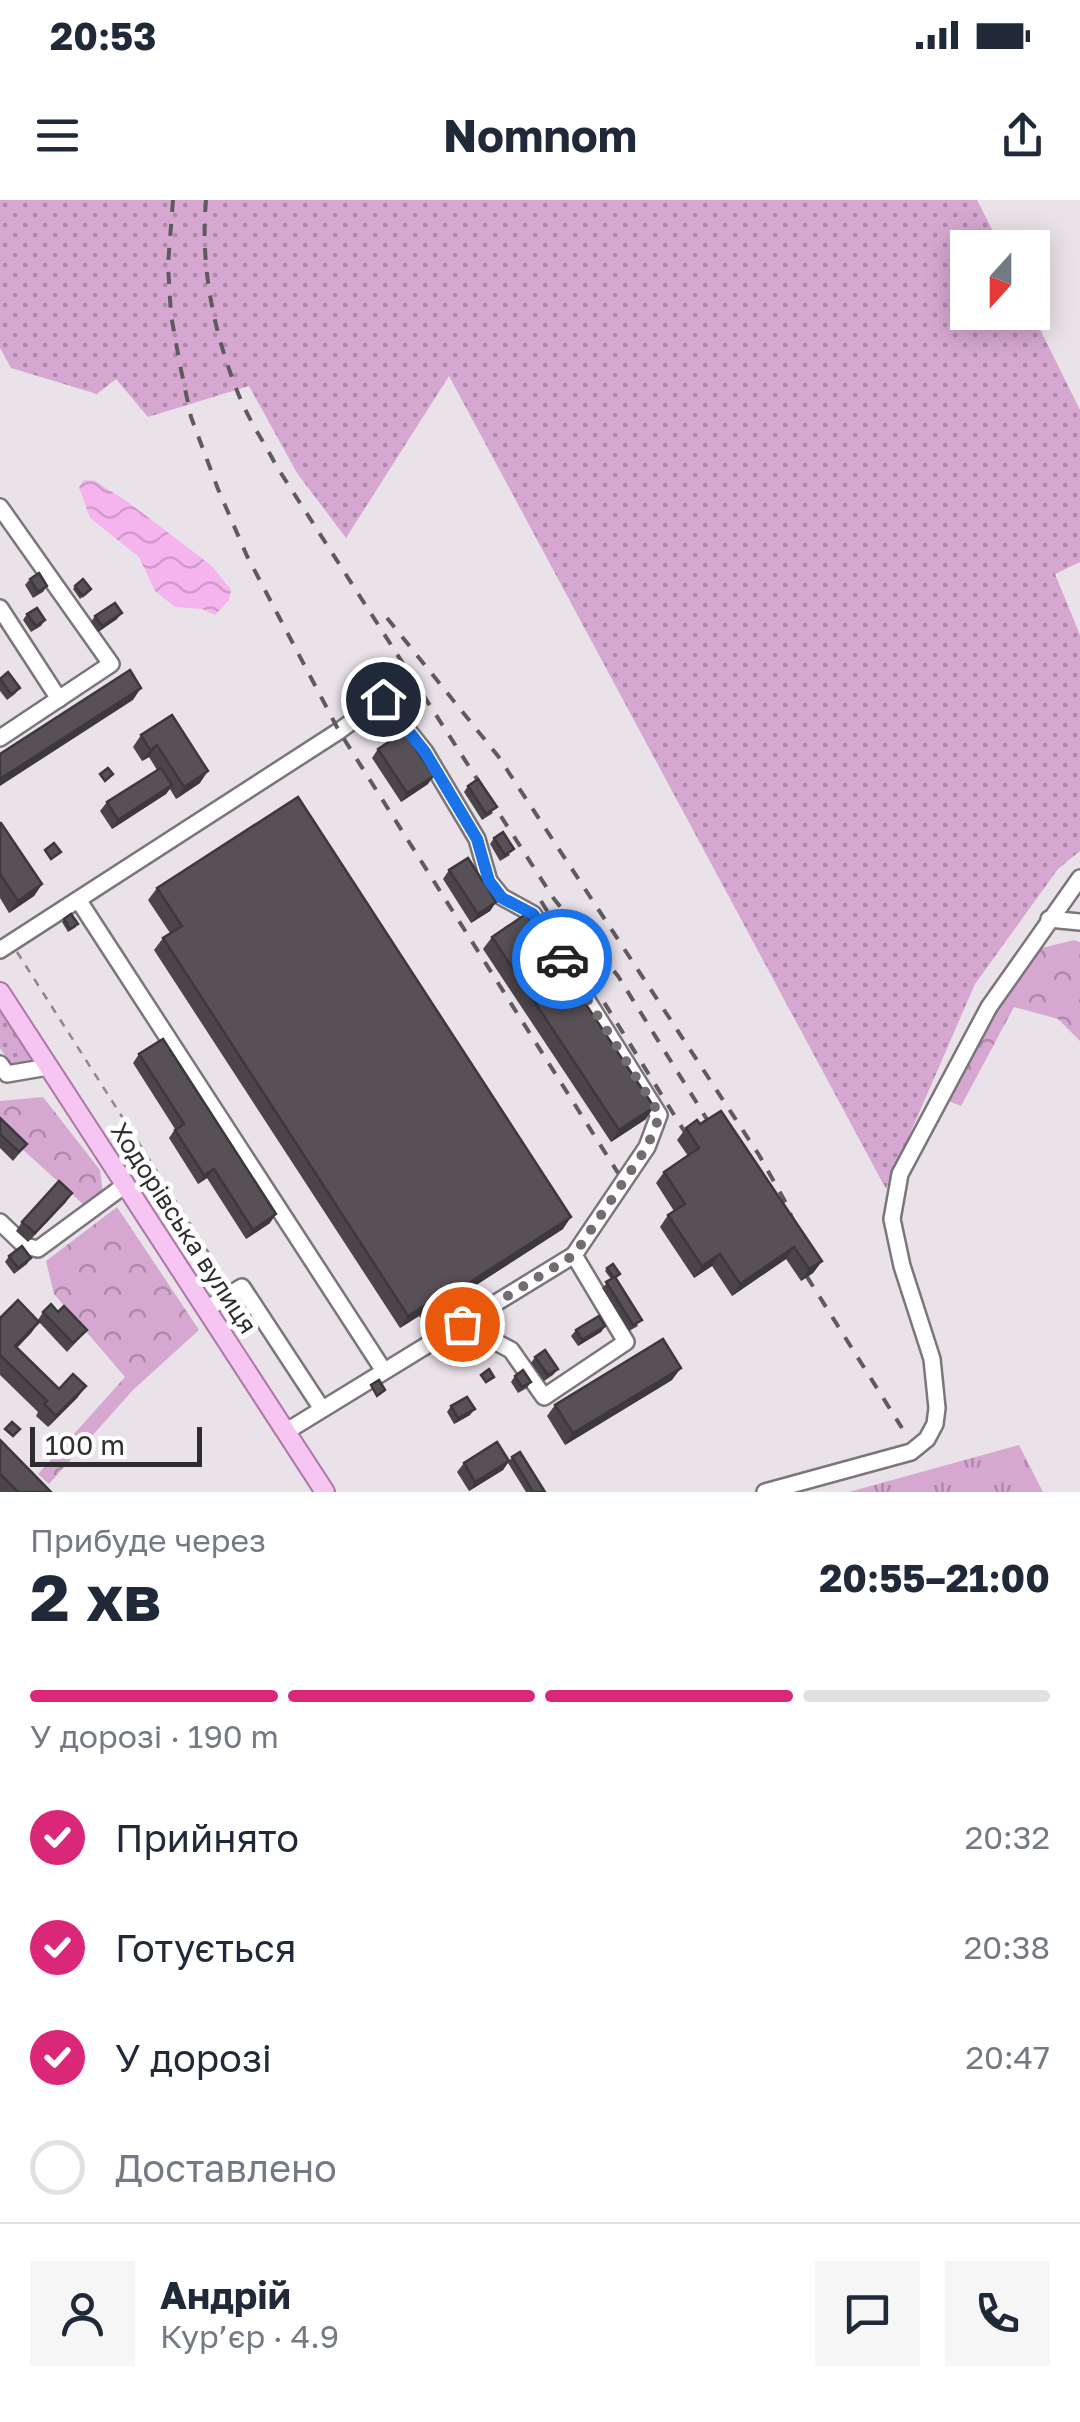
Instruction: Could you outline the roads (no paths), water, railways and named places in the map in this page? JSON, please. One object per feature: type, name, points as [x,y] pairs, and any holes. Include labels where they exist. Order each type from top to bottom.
[{"type":"main road","name":"Ходорівська вулиця","points":[[0,992],[325,1492]]},
{"type":"street","points":[[0,507],[111,664],[2,732]]},
{"type":"street","points":[[0,608],[59,699]]},
{"type":"street","points":[[6,947],[383,699],[425,752],[477,839],[489,881],[502,898],[533,914],[660,1115],[647,1147],[574,1255],[287,1431]]},
{"type":"street","points":[[766,1492],[911,1452],[927,1440],[937,1408],[932,1358],[902,1266],[892,1219],[900,1174],[989,1007],[1080,878]]},
{"type":"street","points":[[80,901],[384,1371]]},
{"type":"street","points":[[1049,919],[1080,922]]},
{"type":"street","points":[[0,1064],[7,1074],[48,1067]]},
{"type":"street","points":[[0,1222],[25,1246],[38,1249],[125,1185]]},
{"type":"street","points":[[462,1324],[511,1350],[544,1397],[626,1342],[574,1255]]},
{"type":"street","points":[[208,1308],[242,1288],[322,1410]]},
{"type":"water","points":[[84,480],[95,481],[128,502],[212,566],[231,590],[229,600],[215,615],[202,609],[175,607],[155,591],[139,557],[90,518],[79,487]]},
{"type":"railway","points":[[173,200],[168,265],[180,365],[191,417],[247,556],[339,731],[618,1173]]},
{"type":"railway","points":[[206,200],[205,251],[216,326],[253,424],[554,899],[618,976],[721,1142]]},
{"type":"railway","points":[[387,618],[498,756],[759,1155],[786,1203],[801,1241]]},
{"type":"railway","points":[[541,901],[686,1134]]},
{"type":"railway","points":[[794,1256],[902,1428]]}]
